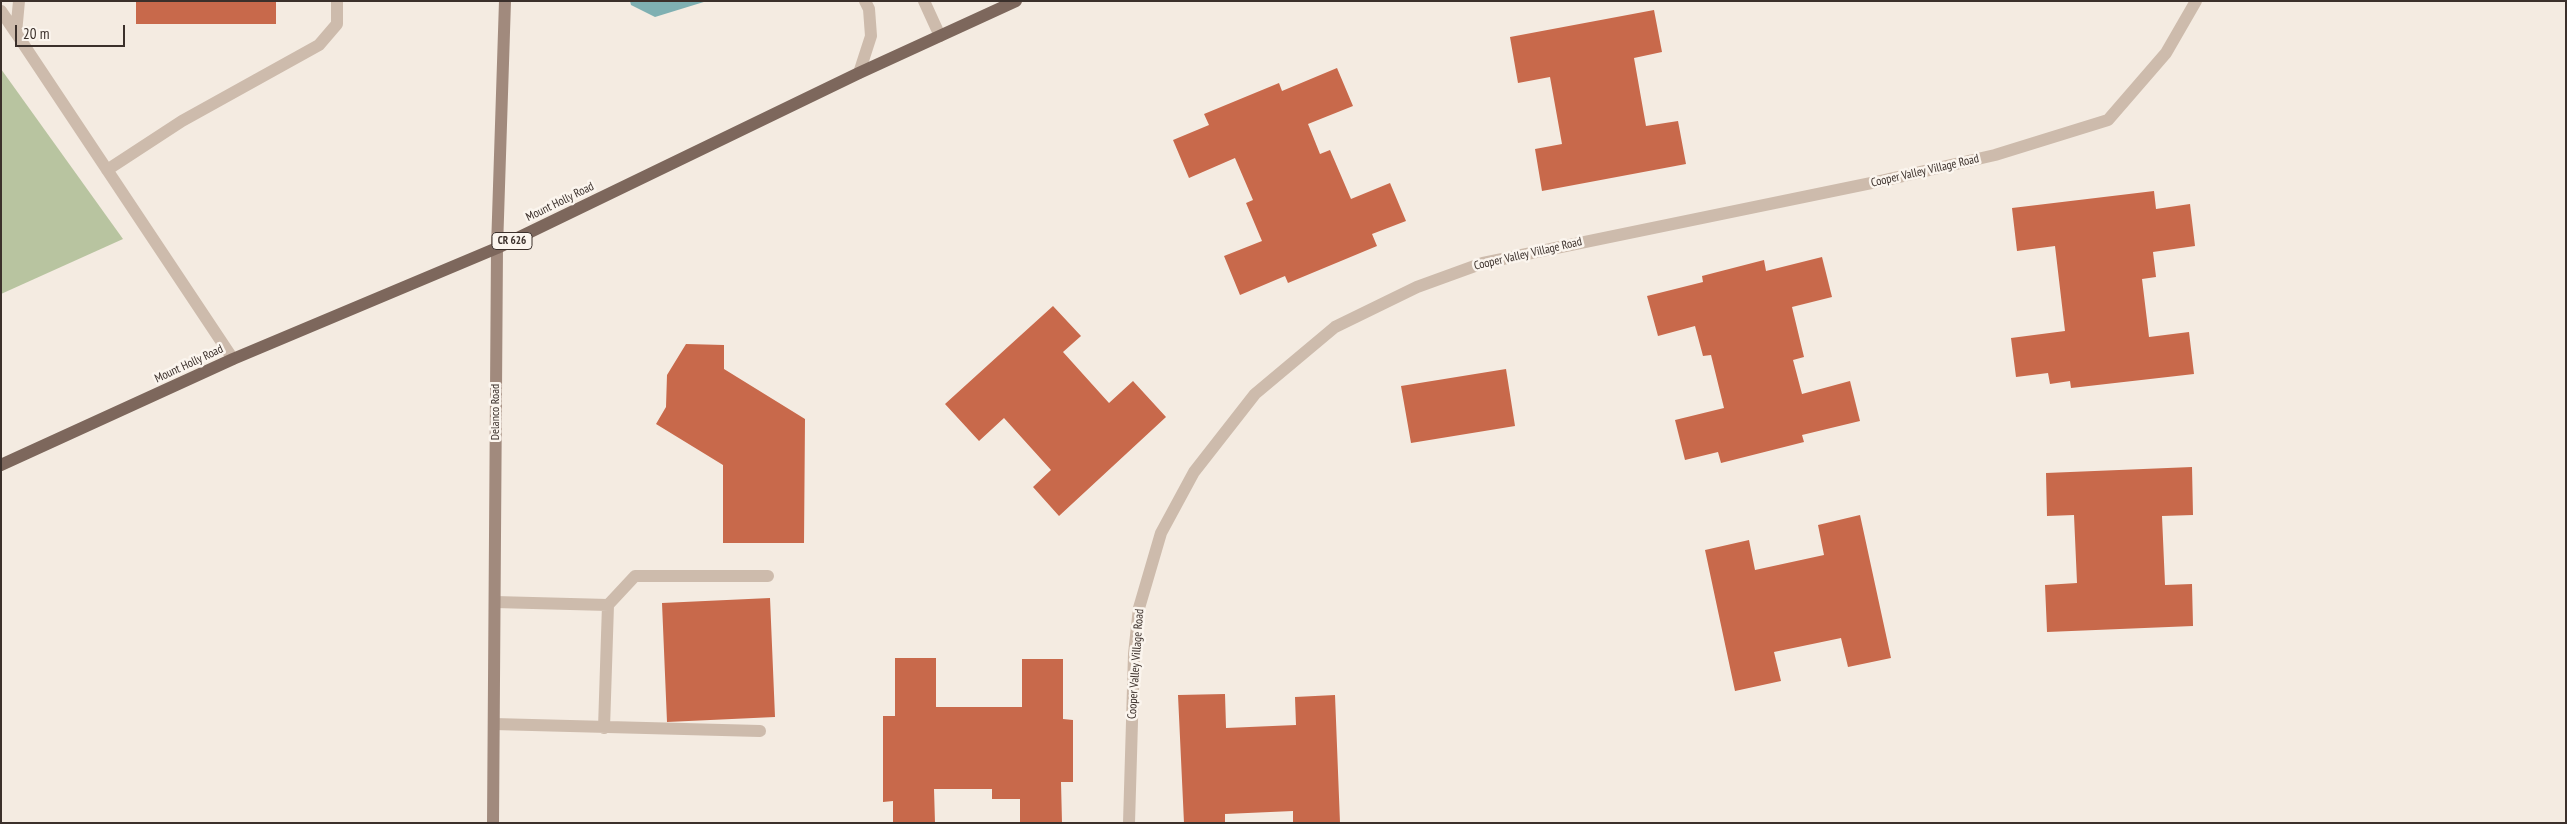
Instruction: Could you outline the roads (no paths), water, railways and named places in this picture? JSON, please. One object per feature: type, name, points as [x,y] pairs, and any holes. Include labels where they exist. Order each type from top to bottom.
[{"type":"main road","name":"Delanco Road","points":[[494,823],[497,248],[505,1]]},
{"type":"main road","name":"Mount Holly Road","points":[[1,465],[233,359],[497,248],[859,73],[1016,1]]},
{"type":"lane","points":[[16,33],[19,1]]},
{"type":"lane","points":[[107,170],[182,121],[319,45],[337,24],[337,1]]},
{"type":"lane","points":[[859,73],[871,36],[869,9],[865,1]]},
{"type":"lane","points":[[924,1],[940,36]]},
{"type":"lane","name":"Cooper Valley Village Road","points":[[1129,823],[1134,654],[1139,608],[1161,533],[1194,472],[1255,394],[1336,327],[1417,287],[1483,263],[1881,181],[1995,155],[2108,120],[2166,53],[2196,1]]},
{"type":"lane","points":[[1,11],[233,359]]},
{"type":"lane","points":[[604,728],[608,605],[635,576],[768,576]]},
{"type":"lane","points":[[495,602],[608,605]]},
{"type":"lane","points":[[494,724],[760,731]]},
{"type":"water","points":[[630,1],[707,1],[655,17],[631,5]]}]
